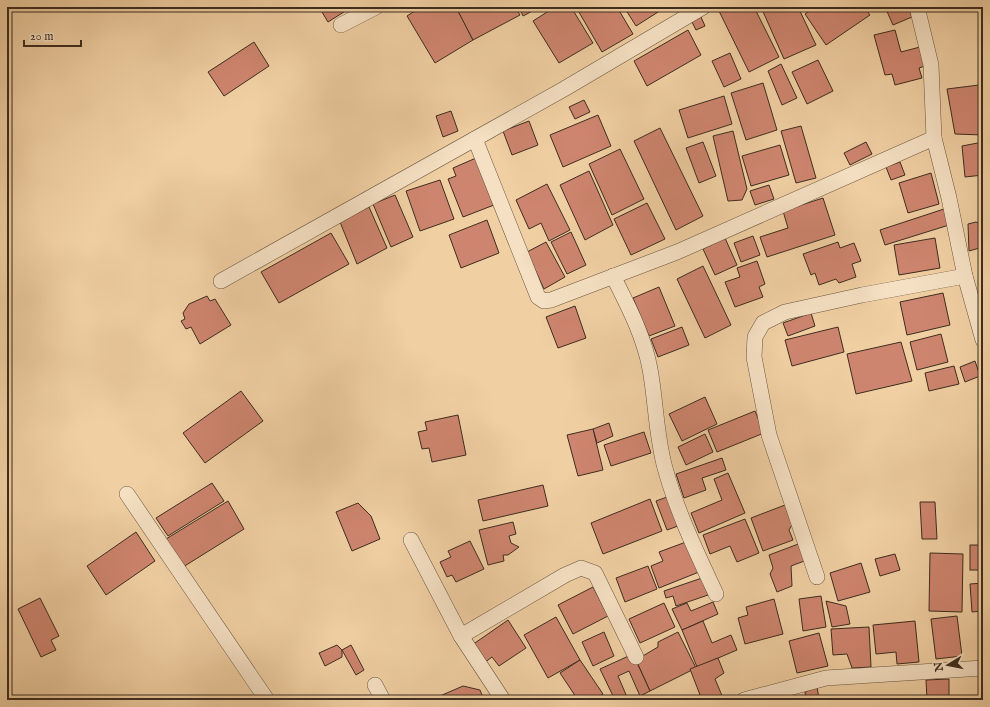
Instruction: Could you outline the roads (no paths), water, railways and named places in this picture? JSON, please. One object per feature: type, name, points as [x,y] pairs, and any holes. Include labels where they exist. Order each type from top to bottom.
[{"type":"street","points":[[341,25],[376,7]]},
{"type":"street","points":[[221,281],[564,89],[703,7]]},
{"type":"street","points":[[918,7],[931,65],[934,138],[949,198],[965,276],[983,340]]},
{"type":"street","points":[[475,139],[538,298],[544,301],[551,300],[677,252],[934,138]]},
{"type":"street","points":[[613,276],[638,328],[650,368],[656,424],[665,468],[683,521],[716,594]]},
{"type":"street","points":[[817,577],[769,435],[754,357],[755,337],[763,323],[785,312],[862,295],[965,276]]},
{"type":"street","points":[[127,494],[267,700]]},
{"type":"street","points":[[411,540],[461,636],[504,700]]},
{"type":"street","points":[[461,636],[581,568],[595,573],[636,657]]},
{"type":"street","points":[[744,700],[826,678],[983,668]]},
{"type":"street","points":[[375,685],[383,700]]}]
